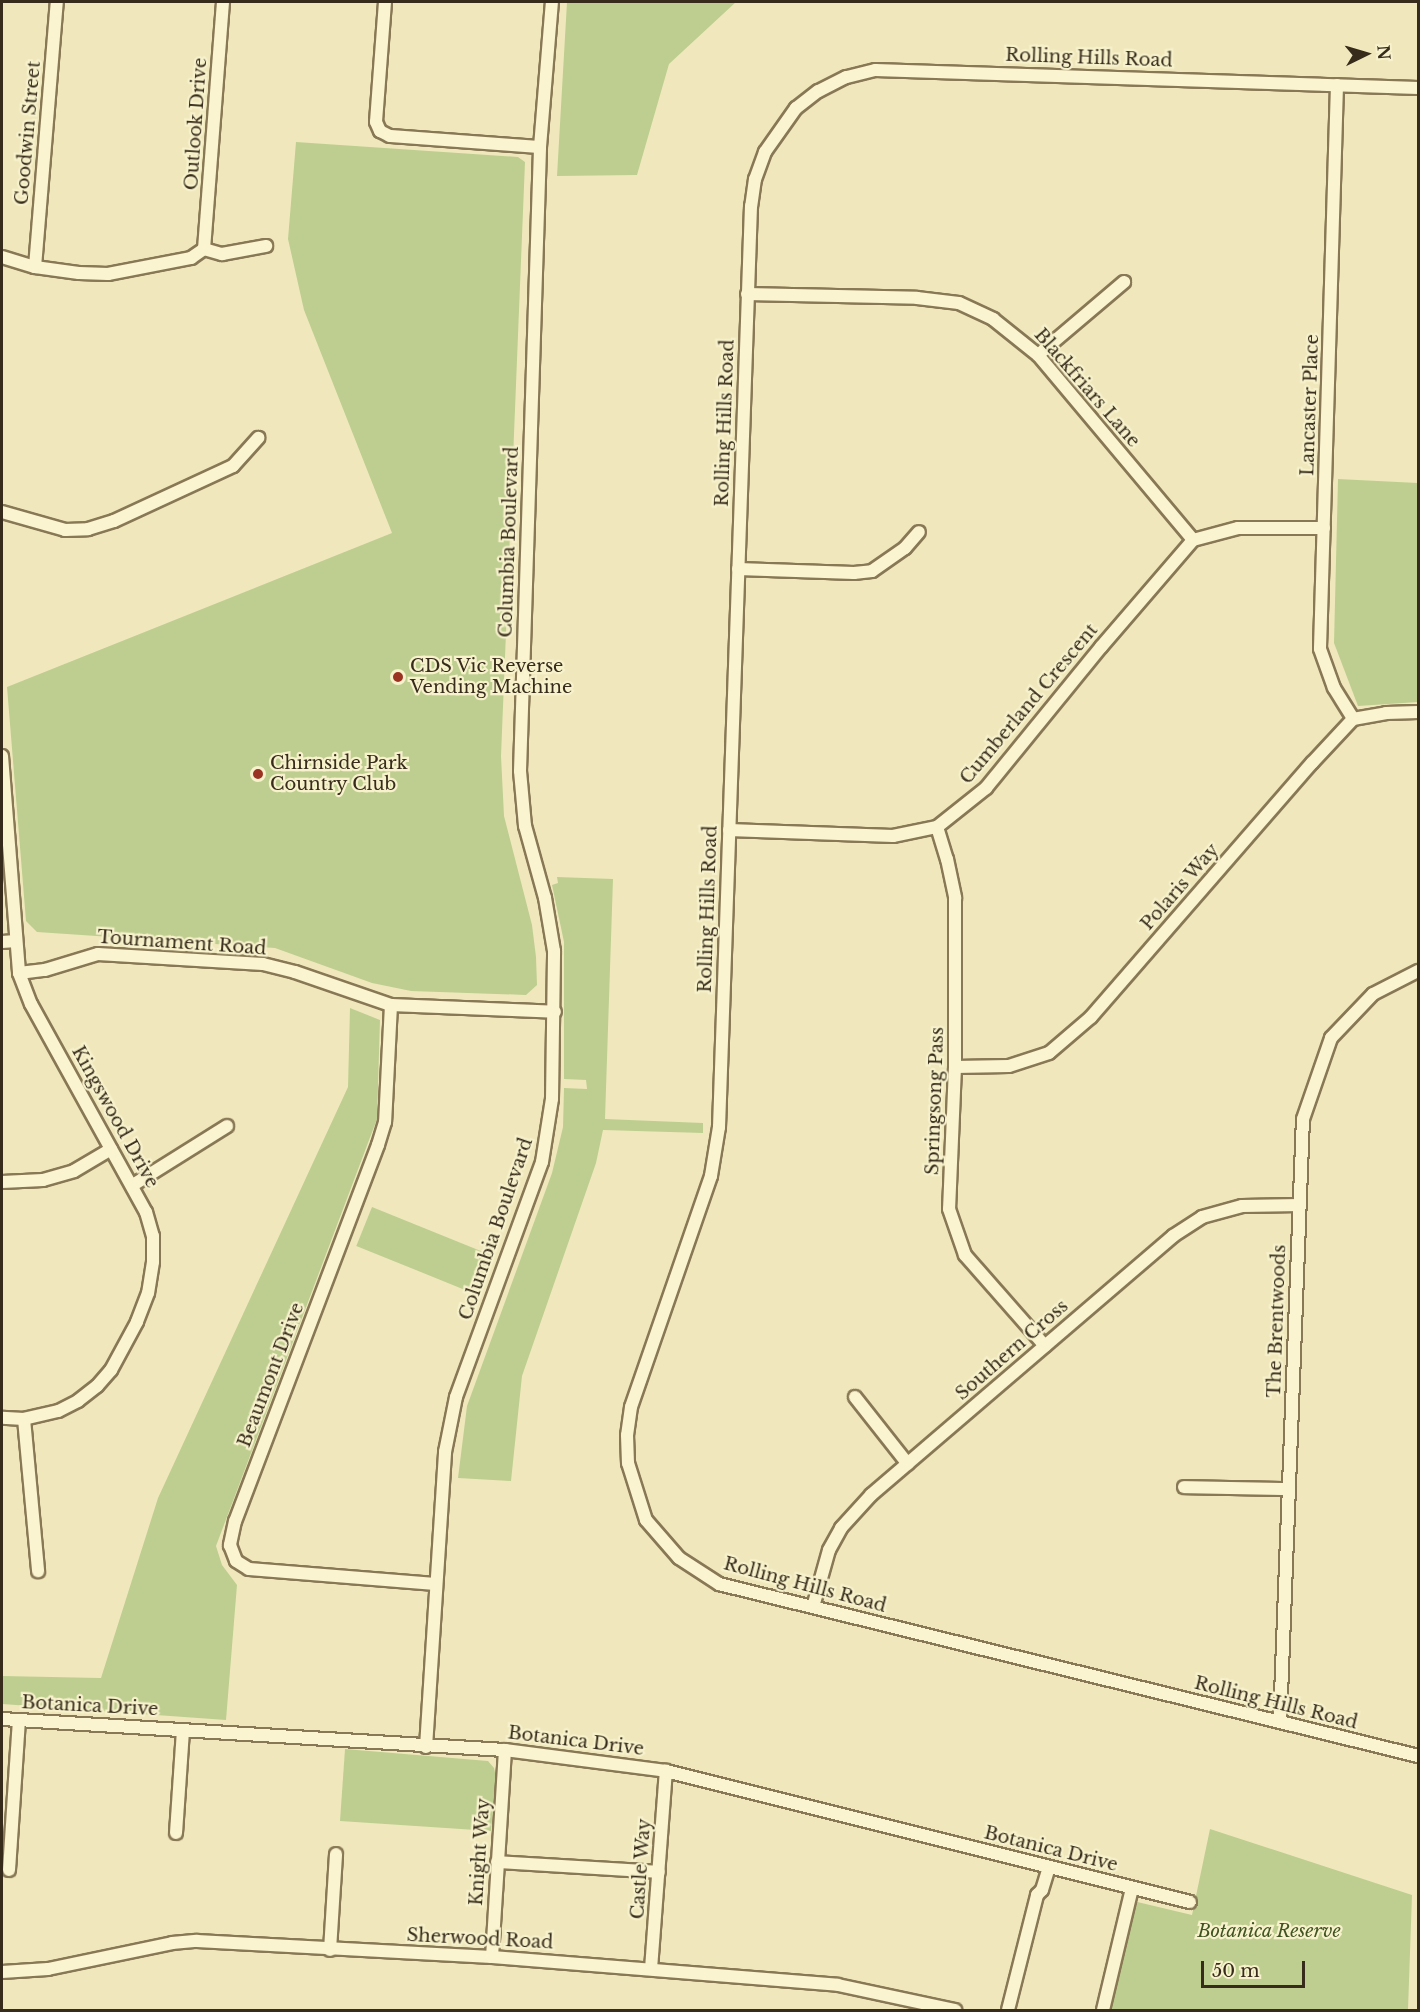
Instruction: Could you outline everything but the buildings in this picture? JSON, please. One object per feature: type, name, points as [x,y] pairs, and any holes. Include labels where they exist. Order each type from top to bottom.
[{"type":"street","name":"Goodwin Street","points":[[35,267],[57,2]]},
{"type":"street","name":"Outlook Drive","points":[[204,249],[223,2]]},
{"type":"street","points":[[386,2],[376,122],[380,131],[390,136],[540,147]]},
{"type":"street","name":"Columbia Boulevard","points":[[426,1747],[445,1452],[456,1397],[542,1162],[552,1099],[555,1012],[554,951],[545,898],[525,826],[520,771],[540,147],[552,2]]},
{"type":"street","name":"Rolling Hills Road","points":[[1419,88],[907,69],[875,70],[846,77],[818,91],[796,108],[765,152],[755,179],[751,206],[719,1127],[711,1176],[631,1407],[627,1435],[628,1463],[646,1520],[679,1558],[719,1584],[1419,1756]]},
{"type":"street","name":"Lancaster Place","points":[[1337,85],[1320,649],[1335,688],[1353,719]]},
{"type":"street","points":[[2,257],[35,267],[108,274],[191,258],[204,249],[222,254],[266,246]]},
{"type":"street","points":[[1038,355],[1124,282]]},
{"type":"street","name":"Blackfriars Lane","points":[[747,294],[917,298],[958,303],[993,319],[1038,355],[1193,540]]},
{"type":"street","points":[[2,512],[65,530],[88,529],[114,521],[233,466],[258,438]]},
{"type":"street","points":[[1193,540],[1238,528],[1324,528]]},
{"type":"street","points":[[738,569],[872,572],[899,553],[918,532]]},
{"type":"street","name":"Cumberland Crescent","points":[[729,830],[893,836],[937,827],[986,788],[1101,647],[1193,540]]},
{"type":"street","points":[[1353,719],[1386,713],[1419,712]]},
{"type":"street","name":"Polaris Way","points":[[955,1067],[1009,1066],[1049,1053],[1091,1017],[1304,771],[1353,719]]},
{"type":"street","name":"Kingswood Drive","points":[[2,756],[19,974],[31,1004],[111,1149],[134,1185],[146,1212],[153,1236],[153,1262],[148,1293],[137,1322],[111,1370],[97,1386],[78,1401],[58,1411],[24,1419],[2,1418]]},
{"type":"street","name":"Springsong Pass","points":[[937,827],[947,859],[955,898],[955,1067],[949,1209],[966,1254],[1045,1346]]},
{"type":"street","points":[[2,942],[16,941]]},
{"type":"street","name":"Tournament Road","points":[[19,974],[45,970],[98,954],[263,964],[295,972],[391,1005],[555,1012]]},
{"type":"street","name":"The Brentwoods","points":[[1280,1722],[1303,1119],[1331,1038],[1373,994],[1419,970]]},
{"type":"street","name":"Beaumont Drive","points":[[391,1005],[385,1122],[235,1521],[230,1545],[236,1561],[249,1569],[435,1584]]},
{"type":"street","points":[[134,1185],[227,1126]]},
{"type":"street","points":[[2,1182],[43,1180],[74,1171],[111,1149]]},
{"type":"street","name":"Southern Cross","points":[[813,1607],[829,1550],[841,1528],[872,1495],[1173,1236],[1202,1217],[1242,1206],[1300,1205]]},
{"type":"street","points":[[855,1397],[908,1464]]},
{"type":"street","points":[[24,1419],[38,1571]]},
{"type":"street","points":[[1184,1487],[1289,1489]]},
{"type":"street","name":"Botanica Drive","points":[[2,1719],[426,1747],[505,1750],[666,1771],[1190,1902]]},
{"type":"street","points":[[9,1870],[20,1720]]},
{"type":"street","points":[[176,1833],[183,1730]]},
{"type":"street","name":"Knight Way","points":[[492,1957],[505,1750]]},
{"type":"street","name":"Castle Way","points":[[651,1969],[666,1771]]},
{"type":"street","points":[[330,1950],[336,1854]]},
{"type":"street","points":[[497,1862],[658,1872]]},
{"type":"street","points":[[1008,2010],[1037,1895],[1042,1890],[1048,1867]]},
{"type":"street","name":"Botanica Drive","points":[[1103,2010],[1132,1888]]},
{"type":"street","name":"Sherwood Road","points":[[2,1972],[48,1969],[184,1942],[492,1957],[838,1985],[955,2010]]},
{"type":"green space","points":[[567,2],[736,2],[669,64],[637,175],[557,176]]},
{"type":"green space","name":"Chirnside Park Country Club","points":[[296,142],[518,157],[525,162],[501,756],[504,816],[532,925],[536,957],[537,985],[526,995],[411,991],[372,983],[275,948],[37,932],[26,921],[7,687],[392,533],[304,310],[288,239]]},
{"type":"green space","points":[[1338,479],[1418,483],[1418,702],[1358,706],[1334,643]]},
{"type":"green space","points":[[557,877],[613,879],[605,1119],[703,1123],[703,1133],[603,1130],[596,1163],[522,1376],[511,1481],[458,1478],[467,1406],[552,1173],[563,1127],[564,1088],[587,1089],[586,1080],[564,1079],[564,942],[552,885],[558,883]]},
{"type":"green space","points":[[350,1008],[380,1020],[377,1119],[216,1546],[222,1565],[237,1585],[226,1720],[2,1704],[2,1676],[101,1678],[158,1498],[348,1087]]},
{"type":"green space","points":[[372,1207],[491,1255],[475,1294],[356,1246]]},
{"type":"green space","points":[[345,1749],[488,1761],[494,1768],[496,1777],[491,1831],[340,1821]]},
{"type":"green space","name":"Botanica Reserve","points":[[1210,1829],[1412,1895],[1408,2010],[1111,2010],[1129,1900],[1192,1915]]},
{"type":"place","name":"CDS Vic Reverse Vending Machine","points":[[398,677]]},
{"type":"place","name":"Chirnside Park Country Club","points":[[258,774]]}]
